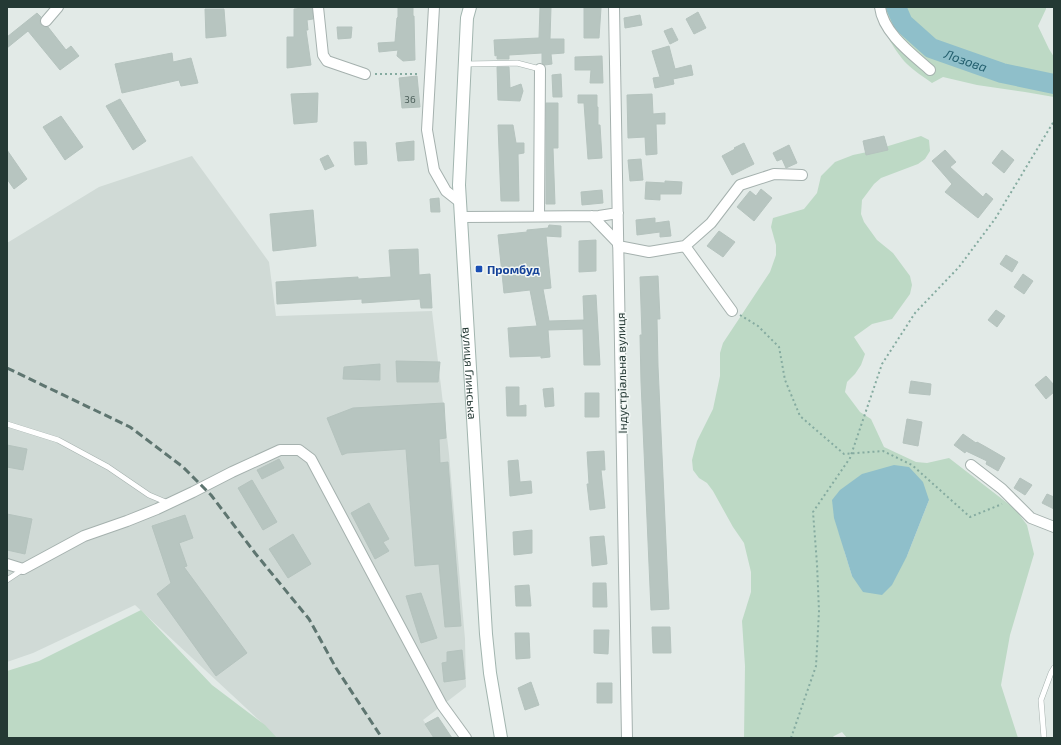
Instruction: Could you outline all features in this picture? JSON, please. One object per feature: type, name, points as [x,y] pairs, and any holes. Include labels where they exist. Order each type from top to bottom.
[{"type":"main road","name":"вулиця Глинська","points":[[470,7],[467,18],[459,185],[486,634],[492,688],[500,738]]},
{"type":"street","points":[[46,21],[58,7]]},
{"type":"street","points":[[318,7],[323,55],[327,61],[366,74]]},
{"type":"street","points":[[434,7],[427,130],[434,170],[446,191],[460,202]]},
{"type":"street","name":"Індустріальна вулиця","points":[[614,7],[627,738]]},
{"type":"street","points":[[880,7],[881,15],[897,41],[930,70]]},
{"type":"street","points":[[539,216],[540,69]]},
{"type":"street","points":[[592,216],[618,244],[649,252],[685,246],[712,223],[740,185],[774,174],[802,175]]},
{"type":"street","points":[[461,217],[592,216],[618,213]]},
{"type":"street","points":[[685,246],[732,310]]},
{"type":"street","points":[[7,564],[23,569],[84,536],[127,522],[280,450],[299,450],[311,459],[442,705],[466,738]]},
{"type":"street","points":[[971,465],[1002,489],[1031,518],[1054,527]]},
{"type":"lane","points":[[465,64],[517,63],[540,69]]},
{"type":"lane","points":[[7,424],[58,440],[108,467],[149,495],[169,503]]},
{"type":"lane","points":[[7,580],[23,569]]},
{"type":"lane","points":[[1044,738],[1041,700],[1054,668]]},
{"type":"path","points":[[366,74],[430,74]]},
{"type":"path","points":[[792,738],[816,666],[819,611],[813,512],[850,458],[882,364],[915,313],[959,267],[995,219],[1054,122]]},
{"type":"path","points":[[732,310],[758,326],[778,347],[785,380],[800,416],[844,454],[883,451],[912,465],[970,517],[1012,499]]},
{"type":"shaded area","points":[[192,156],[269,262],[276,316],[432,311],[449,454],[465,639],[466,687],[423,720],[436,738],[275,738],[260,721],[135,605],[33,653],[7,662],[7,243],[99,187]]},
{"type":"green space","points":[[874,7],[1046,7],[1038,26],[1054,57],[1054,97],[977,85],[943,77],[932,83],[902,59],[888,37]]},
{"type":"green space","points":[[921,136],[929,140],[930,151],[925,159],[918,164],[881,178],[874,184],[862,200],[861,214],[864,222],[877,240],[893,253],[910,276],[912,285],[910,294],[892,319],[872,324],[854,337],[865,354],[861,365],[847,382],[845,392],[860,412],[871,419],[884,447],[916,462],[927,463],[949,458],[1015,509],[1027,525],[1034,554],[1010,635],[1001,685],[1018,738],[847,738],[842,732],[832,738],[744,738],[745,666],[742,621],[751,592],[751,572],[744,543],[733,527],[713,491],[693,470],[692,460],[697,441],[713,409],[720,376],[720,353],[723,343],[770,272],[776,255],[776,245],[771,227],[773,218],[804,209],[817,193],[821,176],[835,162],[853,155],[872,151]],"holes":[[[929,500],[907,556],[852,576],[844,550]]]},
{"type":"green space","points":[[141,610],[212,685],[265,725],[277,738],[7,738],[7,671],[39,661]]},
{"type":"water","points":[[894,465],[909,467],[923,482],[929,500],[907,556],[892,585],[882,595],[863,592],[852,576],[834,518],[832,500],[840,490],[862,474]]},
{"type":"building","points":[[312,7],[313,19],[307,20],[308,30],[306,30],[311,65],[287,68],[287,37],[294,37],[294,9]]},
{"type":"building","points":[[398,7],[413,7],[415,60],[403,61],[397,56],[398,50],[379,52],[378,43],[395,42]]},
{"type":"building","points":[[540,7],[551,7],[550,39],[564,39],[564,53],[551,54],[552,64],[545,65],[542,63],[542,53],[509,55],[509,59],[497,59],[497,55],[495,56],[494,40],[539,38]]},
{"type":"building","points":[[584,8],[601,8],[599,38],[584,38]]},
{"type":"building","points":[[205,9],[224,9],[226,36],[206,38]]},
{"type":"building","points":[[698,12],[706,28],[694,34],[686,19]]},
{"type":"building","points":[[37,13],[41,17],[40,23],[42,26],[48,27],[66,50],[71,46],[79,56],[60,70],[28,31],[7,48],[7,37]]},
{"type":"building","points":[[640,15],[642,25],[625,28],[624,18]]},
{"type":"building","points":[[337,27],[352,27],[351,38],[338,39]]},
{"type":"building","points":[[672,28],[678,40],[670,44],[664,31]]},
{"type":"building","points":[[669,46],[675,69],[691,65],[693,75],[673,79],[674,84],[655,88],[653,78],[660,77],[652,51]]},
{"type":"building","points":[[172,53],[173,62],[191,58],[198,83],[181,86],[179,80],[122,93],[115,64]]},
{"type":"building","points":[[602,56],[603,83],[590,83],[591,70],[575,70],[575,57]]},
{"type":"building","points":[[497,67],[509,67],[510,88],[521,84],[523,91],[520,101],[498,100]]},
{"type":"building","points":[[561,74],[562,97],[553,97],[552,75]]},
{"type":"building","points":[[417,76],[420,107],[402,108],[399,78]]},
{"type":"building","points":[[318,93],[317,122],[294,124],[291,94]]},
{"type":"building","points":[[652,94],[653,114],[665,113],[665,124],[656,124],[657,154],[646,155],[645,137],[628,138],[627,95]]},
{"type":"building","points":[[578,95],[597,95],[598,125],[600,125],[602,158],[588,159],[584,103],[578,103]]},
{"type":"building","points":[[120,99],[146,141],[133,150],[106,106]]},
{"type":"building","points":[[546,103],[558,103],[558,148],[553,148],[555,204],[546,204]]},
{"type":"building","points":[[61,116],[83,147],[65,160],[43,127]]},
{"type":"building","points":[[498,125],[513,125],[516,143],[524,143],[524,153],[518,154],[519,201],[501,201]]},
{"type":"building","points":[[884,136],[888,150],[866,155],[863,141]]},
{"type":"building","points":[[414,141],[414,160],[398,161],[396,143]]},
{"type":"building","points":[[354,142],[366,142],[367,164],[355,165]]},
{"type":"building","points":[[744,143],[754,164],[732,175],[722,156]]},
{"type":"building","points":[[789,145],[797,163],[786,168],[782,159],[777,161],[773,153]]},
{"type":"building","points":[[7,150],[27,179],[14,189],[7,179]]},
{"type":"building","points":[[945,150],[956,162],[950,167],[983,197],[986,193],[993,199],[978,218],[945,192],[952,184],[932,161]]},
{"type":"building","points":[[1002,150],[1014,160],[1004,173],[992,163]]},
{"type":"building","points":[[328,155],[334,166],[325,170],[320,159]]},
{"type":"building","points":[[641,159],[643,180],[630,181],[628,160]]},
{"type":"building","points":[[665,181],[682,182],[681,194],[660,194],[660,200],[645,199],[646,182],[665,183]]},
{"type":"building","points":[[761,189],[772,198],[754,221],[737,207],[750,191],[756,196]]},
{"type":"building","points":[[602,190],[603,203],[582,205],[581,192]]},
{"type":"building","points":[[439,198],[440,212],[431,212],[430,199]]},
{"type":"building","points":[[313,210],[316,246],[273,251],[270,214]]},
{"type":"building","points":[[655,218],[655,223],[669,221],[671,236],[660,237],[660,232],[637,235],[636,220]]},
{"type":"building","points":[[549,225],[561,226],[561,237],[546,236],[551,288],[543,289],[549,321],[584,320],[583,296],[596,295],[600,365],[584,365],[583,329],[548,330],[550,357],[510,357],[508,328],[537,326],[530,290],[504,293],[498,235],[548,228]]},
{"type":"building","points":[[719,231],[735,242],[723,257],[707,246]]},
{"type":"building","points":[[596,240],[596,271],[579,272],[579,241]]},
{"type":"building","points":[[418,249],[419,275],[430,274],[432,308],[421,308],[420,299],[362,303],[362,299],[277,304],[276,282],[358,277],[358,279],[391,277],[389,250]]},
{"type":"building","points":[[1006,255],[1018,262],[1012,272],[1000,264]]},
{"type":"building","points":[[1023,274],[1033,281],[1024,294],[1014,287]]},
{"type":"building","points":[[658,276],[660,319],[657,319],[658,366],[669,609],[651,610],[641,382],[640,335],[642,335],[640,277]]},
{"type":"building","points":[[996,310],[1005,316],[997,327],[988,320]]},
{"type":"building","points":[[396,361],[440,362],[438,382],[397,382]]},
{"type":"building","points":[[380,364],[380,380],[343,379],[344,367]]},
{"type":"building","points":[[1046,376],[1054,385],[1054,392],[1046,399],[1035,385]]},
{"type":"building","points":[[911,381],[931,384],[930,395],[909,393]]},
{"type":"building","points":[[506,387],[519,387],[519,406],[526,405],[526,416],[507,416]]},
{"type":"building","points":[[553,388],[554,406],[545,407],[543,389]]},
{"type":"building","points":[[585,393],[599,393],[599,417],[585,417]]},
{"type":"building","points":[[444,403],[446,438],[439,439],[440,463],[448,462],[461,626],[445,627],[439,564],[415,566],[406,449],[347,453],[342,455],[327,418],[353,408]]},
{"type":"building","points":[[907,419],[922,422],[918,446],[903,443]]},
{"type":"building","points":[[963,434],[976,443],[977,442],[1005,458],[998,471],[986,464],[987,461],[966,451],[965,453],[954,445]]},
{"type":"building","points":[[7,445],[27,449],[23,470],[7,467]]},
{"type":"building","points":[[604,451],[605,470],[601,470],[605,508],[590,510],[587,484],[589,484],[587,452]]},
{"type":"building","points":[[279,459],[284,468],[262,479],[257,470]]},
{"type":"building","points":[[518,460],[520,482],[531,481],[532,493],[510,496],[508,461]]},
{"type":"building","points":[[1020,478],[1032,485],[1025,495],[1014,488]]},
{"type":"building","points":[[252,480],[277,522],[263,530],[238,488]]},
{"type":"building","points":[[1047,494],[1054,497],[1054,509],[1042,503]]},
{"type":"building","points":[[369,503],[389,539],[383,542],[389,551],[375,559],[351,513]]},
{"type":"building","points":[[7,514],[32,519],[25,554],[7,550]]},
{"type":"building","points":[[185,515],[193,538],[179,543],[187,566],[184,567],[247,653],[216,676],[157,594],[171,583],[152,526]]},
{"type":"building","points":[[532,530],[532,553],[514,555],[513,532]]},
{"type":"building","points":[[293,534],[311,564],[288,578],[269,549]]},
{"type":"building","points":[[604,536],[607,564],[592,566],[590,537]]},
{"type":"building","points":[[593,583],[606,583],[607,607],[593,607]]},
{"type":"building","points":[[529,585],[531,606],[516,606],[515,586]]},
{"type":"building","points":[[421,593],[437,638],[421,643],[406,596]]},
{"type":"building","points":[[652,627],[670,627],[671,653],[653,653]]},
{"type":"building","points":[[594,630],[609,630],[608,654],[594,653]]},
{"type":"building","points":[[515,633],[529,633],[530,658],[516,659]]},
{"type":"building","points":[[462,650],[465,679],[444,682],[442,663],[447,662],[447,652]]},
{"type":"building","points":[[531,682],[539,705],[525,710],[518,688]]},
{"type":"building","points":[[597,683],[612,683],[612,703],[597,703]]},
{"type":"building","points":[[438,717],[452,738],[434,738],[425,724]]},
{"type":"waterway","name":"Лозова","points":[[896,7],[903,23],[931,48],[1002,73],[1054,84]]},
{"type":"railway","points":[[7,368],[130,427],[183,467],[211,495],[255,553],[309,619],[336,668],[382,738]]},
{"type":"place","name":"Промбуд","points":[[479,269]]}]
